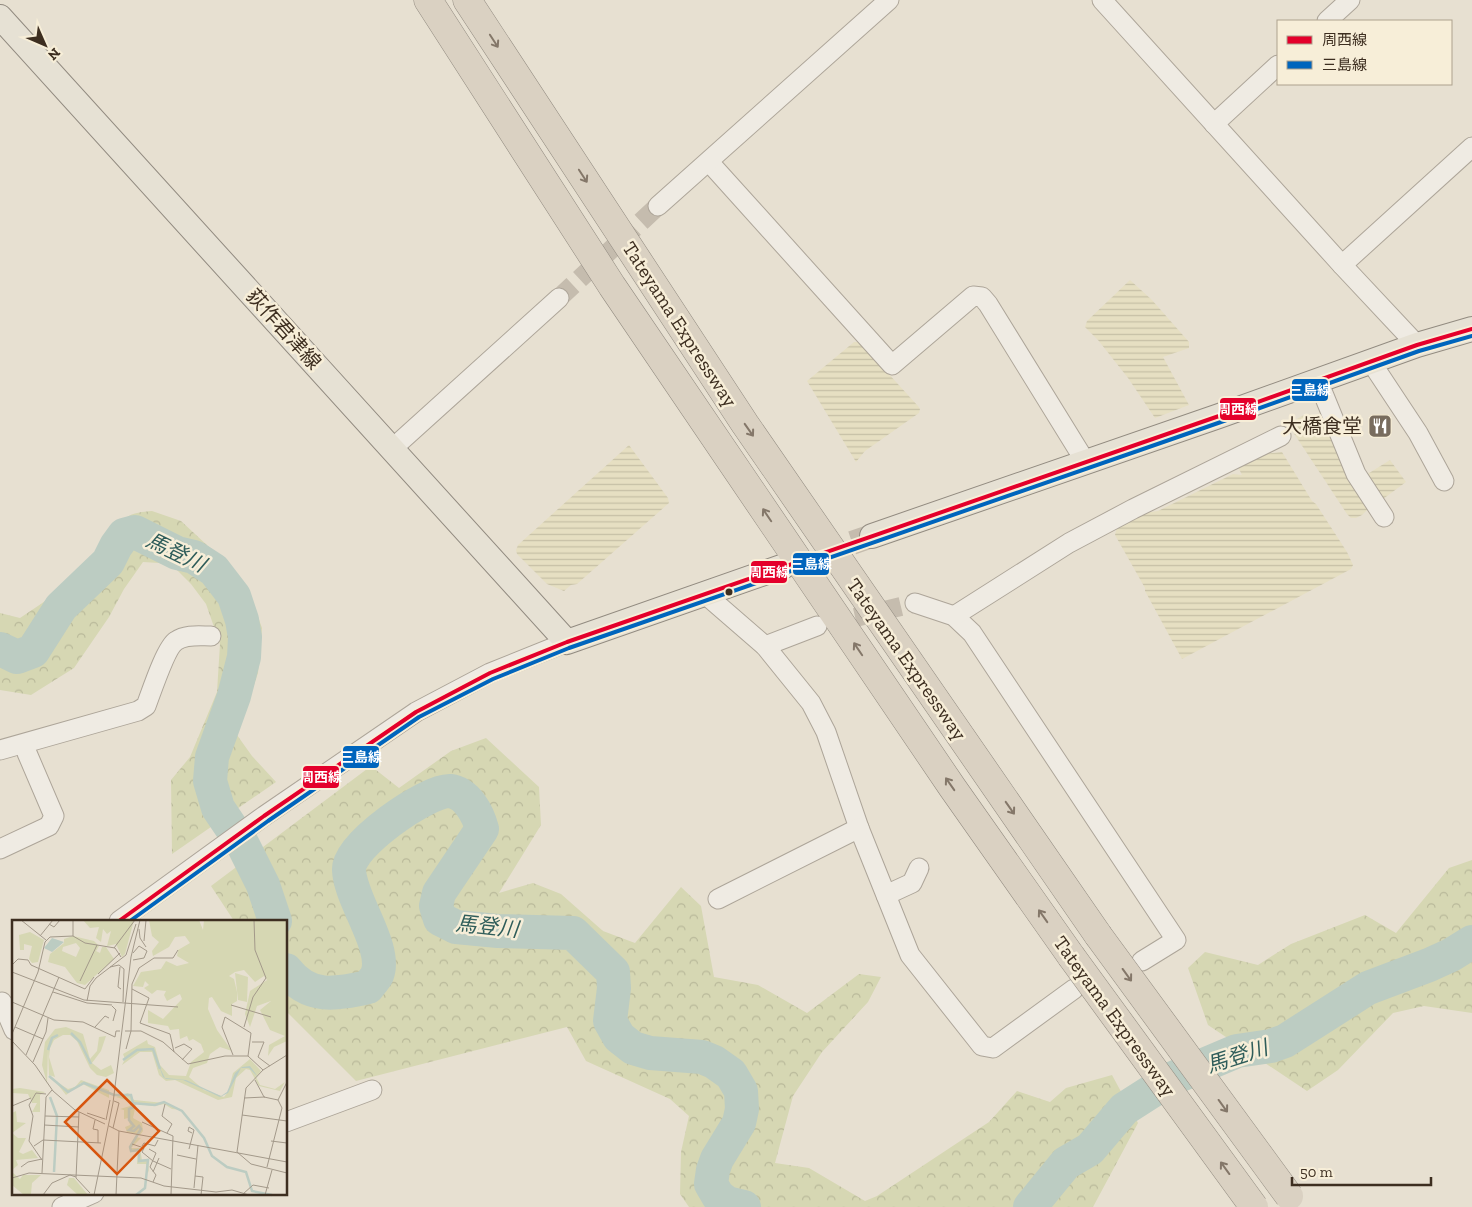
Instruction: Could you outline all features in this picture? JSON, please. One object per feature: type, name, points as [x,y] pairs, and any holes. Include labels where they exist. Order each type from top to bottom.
[{"type":"highway","name":"Tateyama Expressway","points":[[428,0],[612,286],[947,779],[1071,956],[1254,1207]]},
{"type":"highway","name":"Tateyama Expressway","points":[[467,0],[745,424],[1098,935],[1293,1202]]},
{"type":"main road","name":"荻作君津線","points":[[0,17],[567,642]]},
{"type":"main road","points":[[872,536],[1417,345],[1472,329]]},
{"type":"main road","points":[[567,642],[784,566]]},
{"type":"street","points":[[658,206],[889,0]]},
{"type":"street","points":[[1102,0],[1417,345]]},
{"type":"street","points":[[1328,20],[1350,0]]},
{"type":"street","points":[[1214,124],[1277,67]]},
{"type":"street","points":[[1342,265],[1472,147]]},
{"type":"street","points":[[708,162],[892,365],[973,296],[982,296],[1085,461]]},
{"type":"street","points":[[393,448],[559,298]]},
{"type":"street","points":[[1370,362],[1418,433],[1444,481]]},
{"type":"street","points":[[1318,381],[1356,474],[1384,517]]},
{"type":"street","points":[[954,616],[1069,543],[1133,509],[1281,436]]},
{"type":"street","points":[[705,594],[765,646],[812,703],[826,732],[859,828],[910,955],[982,1046],[993,1048],[1074,989]]},
{"type":"street","points":[[914,603],[954,616],[972,633],[1176,940],[1142,961]]},
{"type":"street","points":[[765,646],[817,626]]},
{"type":"street","points":[[0,750],[138,711],[146,706],[168,650],[175,641],[188,636],[211,636]]},
{"type":"street","points":[[120,920],[264,816],[416,712],[490,673],[567,642]]},
{"type":"street","points":[[0,849],[49,826],[54,816],[27,753]]},
{"type":"street","points":[[718,899],[859,828]]},
{"type":"street","points":[[886,895],[912,883],[919,868]]},
{"type":"street","points":[[5,1000],[12,1023]]},
{"type":"street","points":[[288,1121],[372,1090]]},
{"type":"street","points":[[62,1207],[87,1195]]},
{"type":"shaded area","points":[[1130,280],[1152,300],[1189,342],[1189,348],[1163,357],[1189,405],[1155,418],[1128,378],[1098,340],[1085,327],[1087,321]]},
{"type":"shaded area","points":[[854,342],[858,342],[865,348],[920,409],[919,413],[865,451],[856,462],[807,381]]},
{"type":"shaded area","points":[[1306,414],[1320,416],[1324,420],[1369,508],[1362,515],[1351,518],[1347,514],[1293,432],[1291,427],[1293,421]]},
{"type":"shaded area","points":[[629,445],[668,498],[669,503],[577,584],[571,585],[564,591],[547,584],[517,554],[518,545]]},
{"type":"shaded area","points":[[1282,452],[1312,501],[1316,504],[1347,552],[1353,565],[1351,569],[1182,659],[1115,535],[1117,527],[1144,513],[1158,511],[1233,474],[1242,475],[1238,467],[1264,454]]},
{"type":"shaded area","points":[[1390,460],[1406,482],[1383,499],[1366,475]]},
{"type":"green space","points":[[152,511],[181,521],[209,547],[227,569],[244,585],[253,603],[262,628],[258,673],[237,735],[252,756],[276,782],[172,854],[171,780],[190,757],[217,692],[220,644],[206,604],[191,584],[176,569],[159,563],[143,562],[124,589],[109,617],[74,668],[31,695],[0,690],[0,613],[20,618],[60,590],[88,567],[126,518],[135,513]]},
{"type":"green space","points":[[486,738],[539,787],[541,825],[499,893],[533,883],[561,894],[603,931],[635,943],[681,887],[701,906],[714,977],[758,985],[807,1013],[859,974],[881,977],[868,1002],[822,1052],[793,1096],[775,1163],[809,1168],[865,1201],[877,1196],[989,1122],[1017,1091],[1050,1102],[1066,1088],[1112,1075],[1138,1123],[1093,1207],[689,1207],[680,1194],[681,1152],[689,1116],[670,1099],[586,1061],[567,1027],[356,1081],[288,1013],[288,920],[233,920],[211,886],[371,766],[399,788],[451,751]]},
{"type":"green space","points":[[1472,860],[1472,1013],[1424,1006],[1393,1013],[1338,1070],[1307,1091],[1208,1025],[1188,968],[1205,952],[1258,965],[1291,944],[1365,915],[1396,933],[1449,868]]},
{"type":"waterway","name":"馬登川","points":[[0,649],[17,657],[33,651],[61,607],[108,562],[124,535],[135,532],[177,553],[194,557],[214,570],[234,596],[242,620],[245,637],[244,657],[234,696],[212,757],[210,781],[218,808],[243,845],[263,885],[275,920]]},
{"type":"waterway","name":"馬登川","points":[[288,972],[304,986],[324,992],[345,992],[368,987],[377,975],[379,964],[373,938],[351,882],[349,870],[352,860],[361,847],[374,834],[407,809],[439,793],[450,791],[462,796],[471,805],[482,829],[439,893],[436,906],[440,919],[456,927],[498,931],[573,933],[613,972],[614,988],[610,1021],[619,1037],[633,1048],[650,1053],[702,1057],[714,1062],[731,1074],[741,1091],[742,1109],[739,1123],[717,1159],[711,1184],[718,1196],[727,1203],[744,1207]]},
{"type":"waterway","name":"馬登川","points":[[1030,1207],[1066,1163],[1090,1149],[1124,1109],[1171,1079],[1237,1051],[1271,1046],[1285,1041],[1368,988],[1429,965],[1451,955],[1472,942]]},
{"type":"tunnel","points":[[559,298],[658,206]]},
{"type":"tunnel","points":[[784,566],[872,536]]},
{"type":"tunnel","points":[[828,624],[915,603]]},
{"type":"transit line","name":"周西線","points":[[120,920],[264,816],[416,712],[490,673],[567,642],[1219,416],[1417,345],[1472,329]]},
{"type":"transit line","name":"三島線","points":[[131,920],[268,821],[419,717],[493,679],[569,648],[1221,422],[1419,351],[1472,336]]},
{"type":"place","name":"大橋食堂","points":[[1380,426]]}]
